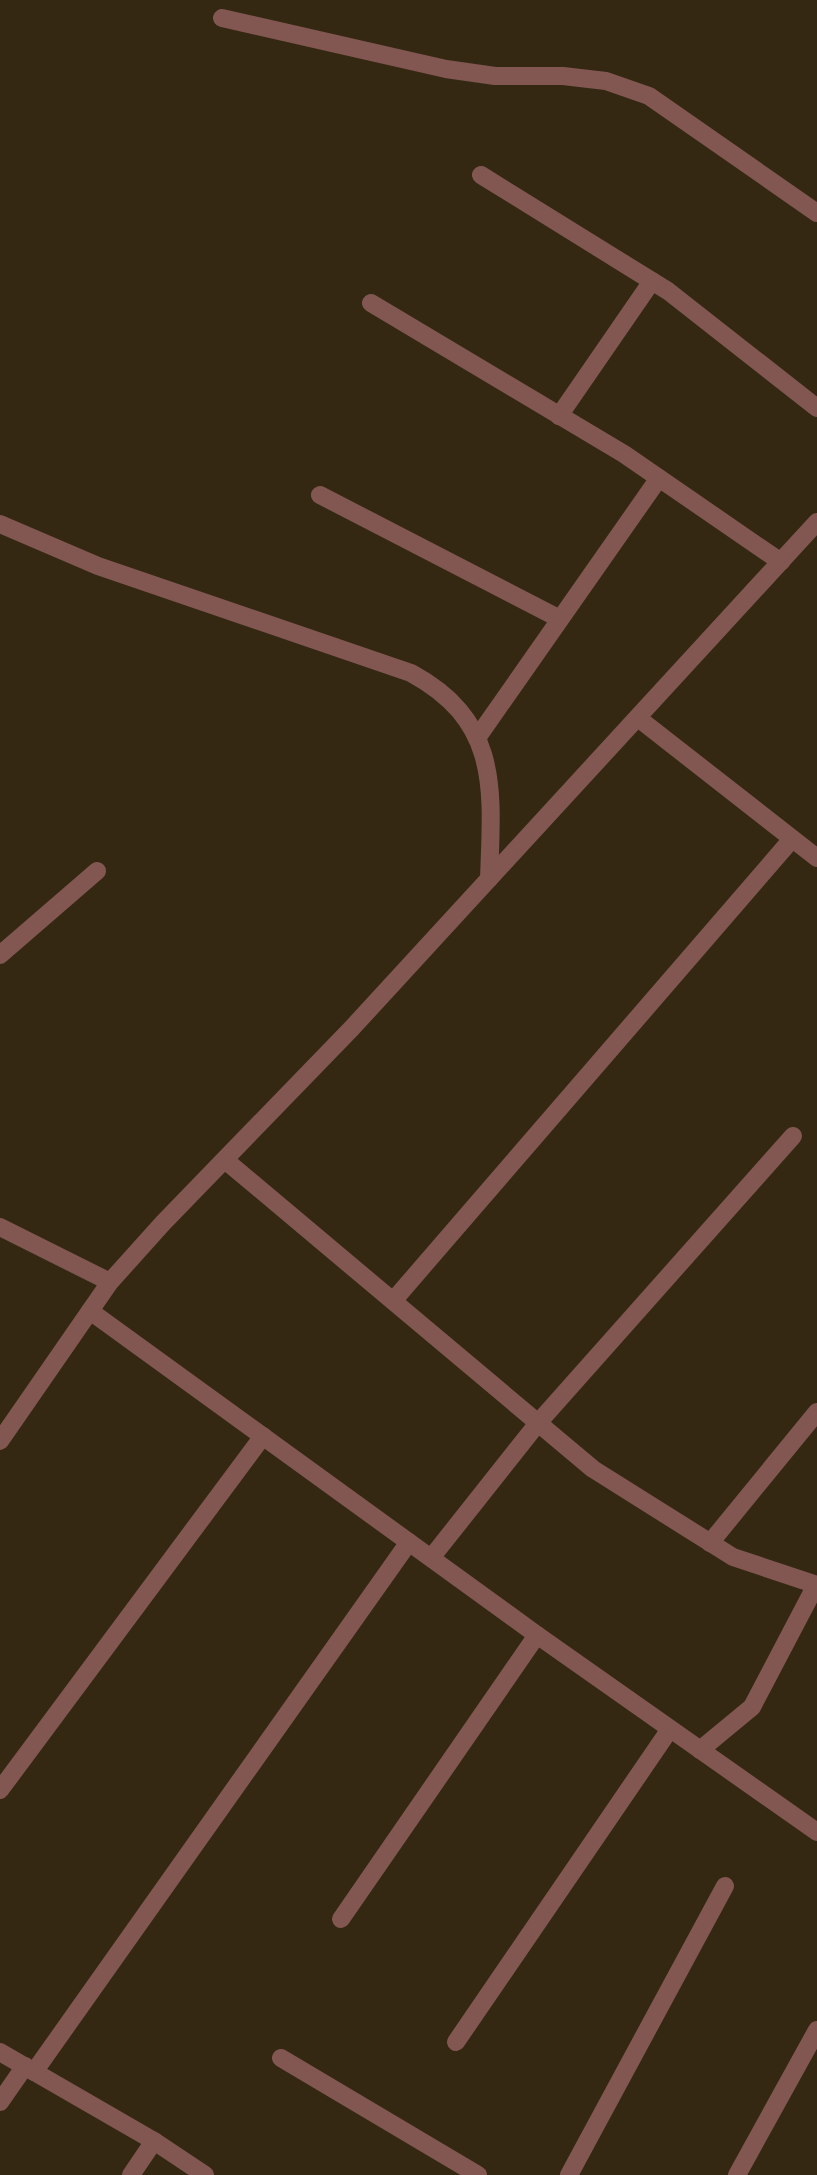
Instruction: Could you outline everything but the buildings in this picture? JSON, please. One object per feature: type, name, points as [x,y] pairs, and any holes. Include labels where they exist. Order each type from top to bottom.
[{"type":"street","points":[[222,18],[446,69],[495,76],[563,76],[606,81],[649,96],[817,213]]},
{"type":"street","points":[[482,175],[668,291],[817,408]]},
{"type":"street","points":[[559,416],[652,281]]},
{"type":"street","points":[[371,303],[624,454],[782,562]]},
{"type":"street","points":[[477,738],[659,478]]},
{"type":"street","points":[[320,495],[560,619]]},
{"type":"street","points":[[0,1441],[110,1282],[163,1223],[352,1028],[817,522]]},
{"type":"street","points":[[0,524],[98,566],[411,673],[434,685],[452,701],[467,720],[484,756],[492,801],[489,879]]},
{"type":"street","points":[[638,718],[792,839],[815,852]]},
{"type":"street","points":[[393,1301],[792,839]]},
{"type":"street","points":[[0,955],[97,871]]},
{"type":"street","points":[[431,1558],[538,1423],[793,1136]]},
{"type":"street","points":[[225,1160],[593,1469],[733,1557],[817,1585],[752,1707],[700,1750]]},
{"type":"street","points":[[0,1227],[110,1282]]},
{"type":"street","points":[[90,1311],[537,1635],[817,1832]]},
{"type":"street","points":[[710,1543],[817,1412]]},
{"type":"street","points":[[0,1790],[262,1436]]},
{"type":"street","points":[[0,2102],[29,2069],[409,1542]]},
{"type":"street","points":[[341,1919],[537,1635]]},
{"type":"street","points":[[456,2042],[670,1729]]},
{"type":"street","points":[[569,2175],[725,1886]]},
{"type":"street","points":[[737,2175],[817,2030]]},
{"type":"street","points":[[0,2052],[154,2141],[206,2175]]},
{"type":"street","points":[[281,2058],[478,2175]]},
{"type":"street","points":[[131,2175],[154,2141]]}]
